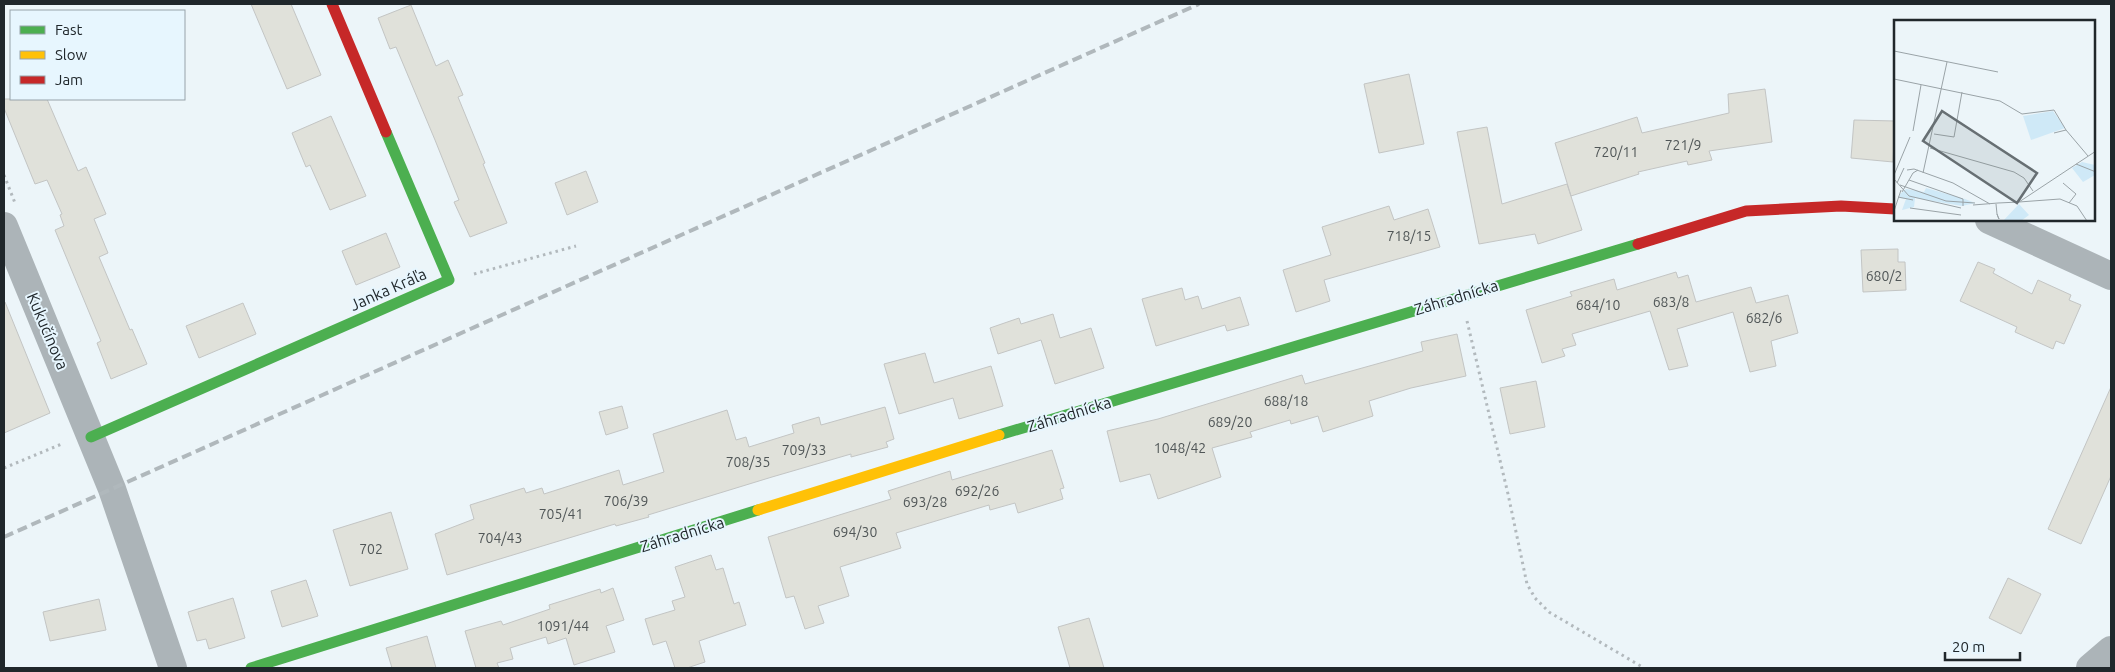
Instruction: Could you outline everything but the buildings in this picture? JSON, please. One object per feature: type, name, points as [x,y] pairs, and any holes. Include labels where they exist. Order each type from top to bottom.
[{"type":"street","name":"Janka Kráľa","points":[[92,437],[449,280],[332,4]]},
{"type":"street","name":"Záhradnícka","points":[[251,668],[1010,432],[1746,211],[1841,206],[1894,210]]},
{"type":"street","points":[[1991,221],[2111,276]]},
{"type":"street","name":"Kukučínova","points":[[4,226],[112,489],[173,668]]},
{"type":"street","points":[[2090,668],[2111,650]]},
{"type":"path","points":[[449,280],[576,246]]},
{"type":"path","points":[[1461,296],[1508,494],[1527,584],[1535,598],[1550,612],[1644,668]]},
{"type":"path","points":[[4,468],[74,438],[92,437]]},
{"type":"railway","points":[[4,537],[1199,4]]},
{"type":"traffic: fast","points":[[91,437],[449,280],[386,132]]},
{"type":"traffic: fast","points":[[999,435],[1638,244]]},
{"type":"traffic: fast","points":[[251,668],[758,510]]},
{"type":"traffic: slow","points":[[758,510],[999,435]]},
{"type":"traffic: jam","points":[[332,4],[386,132]]},
{"type":"traffic: jam","points":[[1638,244],[1746,211],[1841,206],[1894,209]]}]
